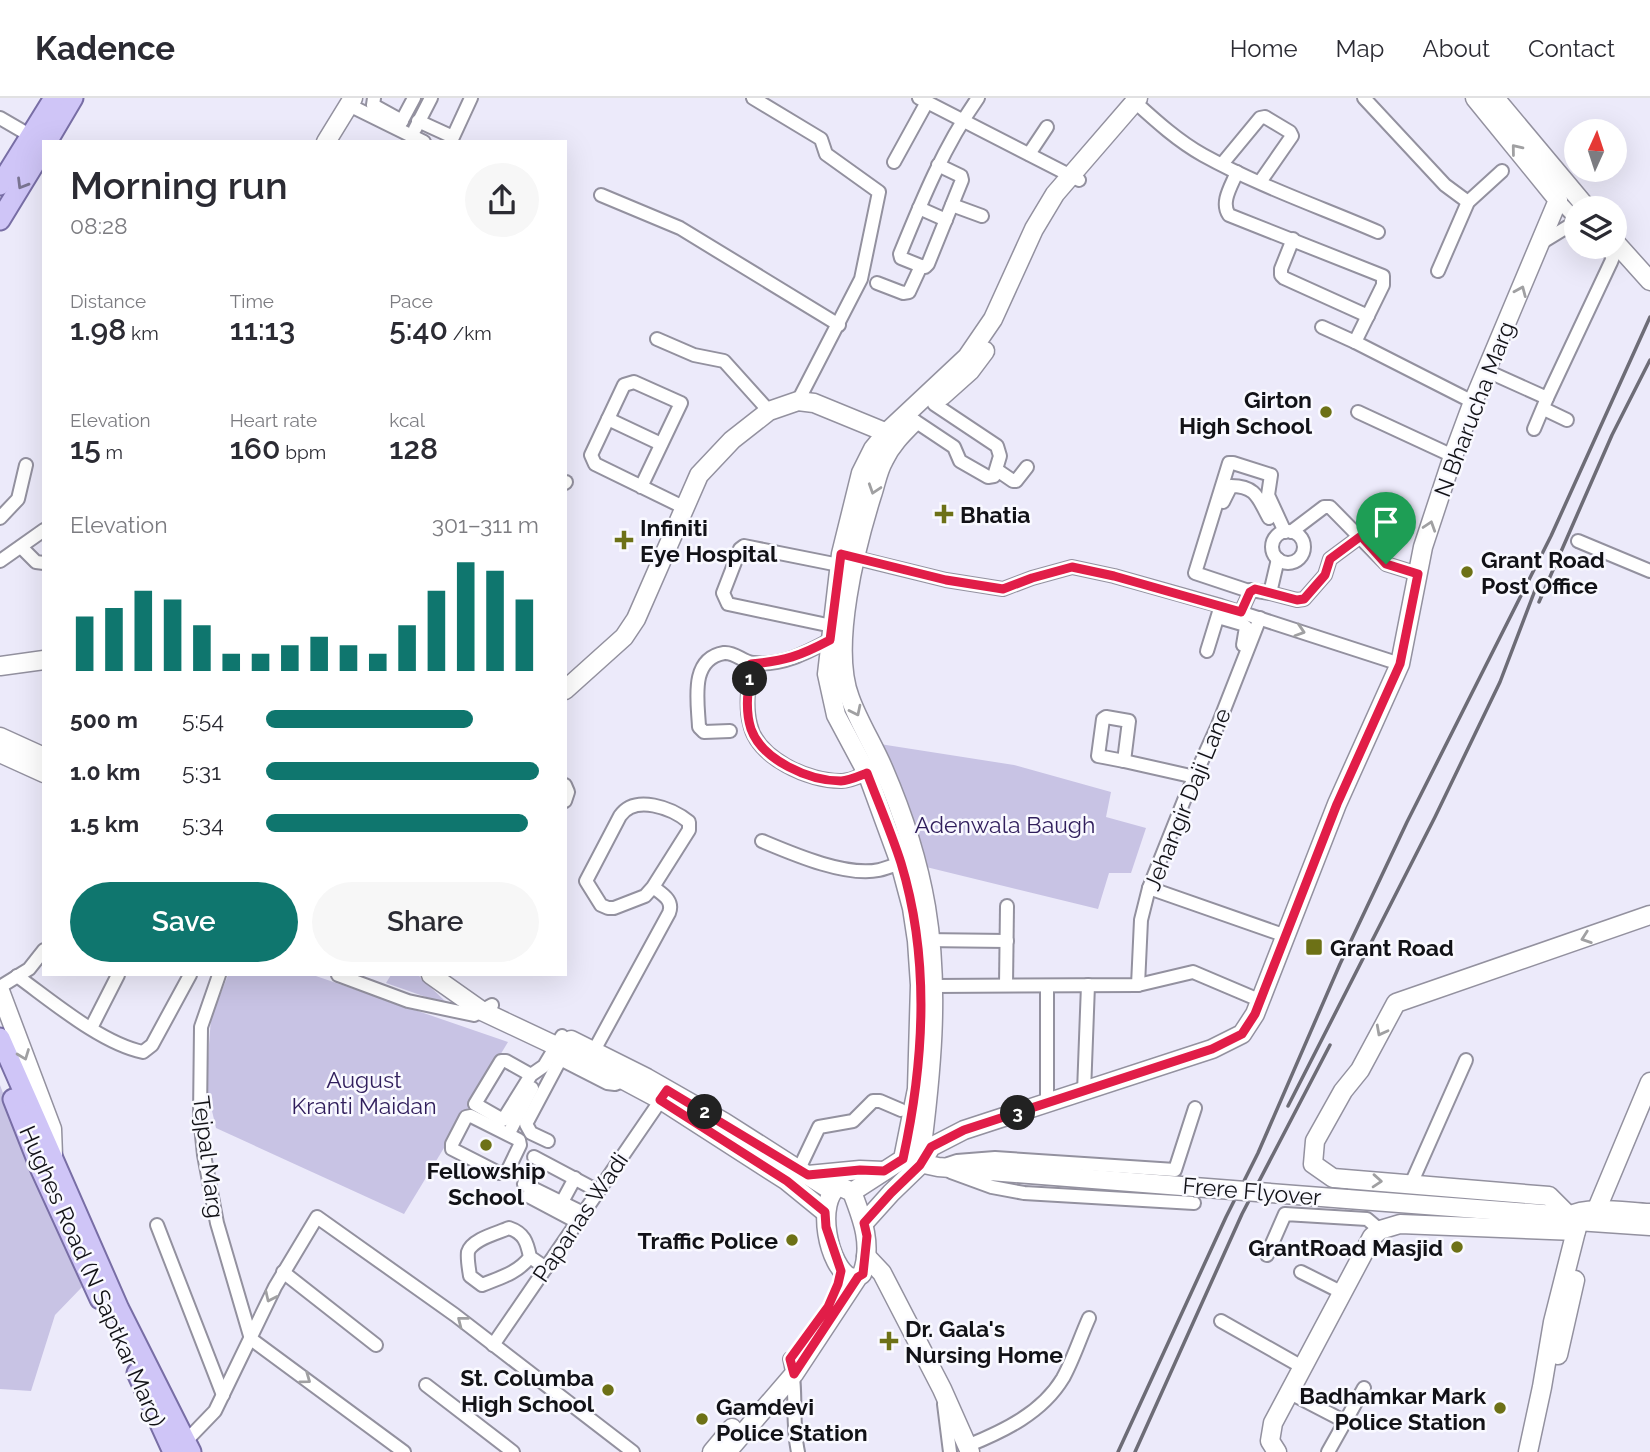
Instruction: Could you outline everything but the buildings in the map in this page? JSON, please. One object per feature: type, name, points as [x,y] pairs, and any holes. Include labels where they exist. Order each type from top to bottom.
[{"type":"main road","points":[[0,220],[41,142],[54,98]]},
{"type":"main road","points":[[42,140],[74,98]]},
{"type":"main road","points":[[1475,98],[1558,200]]},
{"type":"main road","points":[[1495,98],[1577,196]]},
{"type":"main road","points":[[890,438],[915,421],[970,371],[1015,287],[1039,230],[1075,178],[1141,101]]},
{"type":"main road","points":[[327,140],[351,102]]},
{"type":"main road","points":[[3,174],[41,142]]},
{"type":"main road","name":"N Bharucha Marg","points":[[920,1164],[931,1147],[964,1130],[1212,1049],[1242,1034],[1255,1014],[1337,804],[1400,664],[1423,547],[1453,456],[1558,200]]},
{"type":"main road","points":[[1627,256],[1650,281]]},
{"type":"main road","points":[[875,770],[836,715],[827,674],[831,633],[845,559],[890,438],[985,340]]},
{"type":"main road","points":[[567,687],[624,637],[636,619],[699,475],[732,440],[769,411],[802,402],[814,402],[824,410],[890,438]]},
{"type":"main road","points":[[845,559],[844,668],[849,697],[908,860],[934,986],[928,1091],[920,1164],[864,1223]]},
{"type":"main road","points":[[0,666],[42,660]]},
{"type":"main road","points":[[0,737],[13,754],[42,772]]},
{"type":"main road","points":[[13,754],[42,757]]},
{"type":"main road","points":[[1650,915],[1396,1003],[1360,1070],[1343,1091],[1315,1140],[1313,1164],[1333,1178],[1549,1196],[1582,1218],[1650,1226]]},
{"type":"main road","points":[[920,1164],[917,1082],[923,940]]},
{"type":"main road","points":[[433,976],[487,1008],[563,1046],[591,1055],[804,1172],[832,1191]]},
{"type":"main road","points":[[449,976],[487,1008]]},
{"type":"main road","points":[[0,989],[52,1129],[53,1159]]},
{"type":"main road","points":[[0,1038],[180,1448]]},
{"type":"main road","name":"Hughes Road (N Saptkar Marg)","points":[[0,1064],[41,1170],[78,1255],[146,1390],[180,1448]]},
{"type":"main road","points":[[1528,1452],[1553,1322],[1582,1218],[1650,1082]]},
{"type":"main road","points":[[664,1095],[779,1175],[825,1212]]},
{"type":"main road","points":[[1540,1452],[1579,1262],[1582,1218],[1650,1110]]},
{"type":"main road","points":[[804,1172],[884,1171],[920,1164]]},
{"type":"main road","name":"Frere Flyover","points":[[920,1164],[1194,1195],[1347,1199],[1582,1218]]},
{"type":"main road","points":[[852,1192],[884,1171]]},
{"type":"main road","points":[[712,1452],[741,1426],[792,1366],[828,1307],[838,1284],[849,1274],[863,1274],[867,1236],[864,1223],[852,1192],[839,1186],[832,1191],[825,1212],[826,1227],[849,1274]]},
{"type":"main road","points":[[1276,1452],[1270,1441],[1273,1423],[1372,1237],[1380,1230],[1400,1224],[1650,1213]]},
{"type":"main road","points":[[866,1256],[882,1273],[942,1389],[968,1449]]},
{"type":"main road","points":[[727,1452],[741,1426]]},
{"type":"street","points":[[373,98],[373,105],[399,125],[409,139],[431,98]]},
{"type":"street","points":[[399,125],[414,98]]},
{"type":"street","points":[[418,121],[453,137],[471,98]]},
{"type":"street","points":[[753,98],[821,139],[827,155],[879,192],[861,279],[802,402]]},
{"type":"street","points":[[938,164],[962,178],[925,267],[900,256],[938,164],[961,121],[978,98]]},
{"type":"street","points":[[1364,98],[1437,177],[1468,202]]},
{"type":"street","points":[[894,162],[923,100],[1075,178]]},
{"type":"street","points":[[1141,101],[1175,136],[1202,154],[1237,172],[1378,232]]},
{"type":"street","points":[[351,102],[399,125]]},
{"type":"street","points":[[1222,164],[1259,118],[1265,117],[1290,132],[1292,136],[1260,182]]},
{"type":"street","points":[[0,118],[41,142]]},
{"type":"street","points":[[1029,154],[1047,127]]},
{"type":"street","points":[[1438,271],[1468,202],[1502,171]]},
{"type":"street","points":[[1237,172],[1225,202],[1225,210],[1229,215],[1383,276],[1383,285],[1355,342]]},
{"type":"street","points":[[601,195],[680,228],[839,326]]},
{"type":"street","points":[[1558,200],[1564,206]]},
{"type":"street","points":[[952,205],[982,216]]},
{"type":"street","points":[[919,208],[946,220]]},
{"type":"street","points":[[1541,243],[1564,228]]},
{"type":"street","points":[[1293,239],[1281,269],[1284,278],[1368,316]]},
{"type":"street","points":[[1534,429],[1612,259]]},
{"type":"street","points":[[877,283],[903,293],[909,292],[921,266]]},
{"type":"street","points":[[1322,327],[1473,402]]},
{"type":"street","points":[[657,340],[695,355],[724,361],[769,411]]},
{"type":"street","points":[[1487,371],[1545,403],[1567,420]]},
{"type":"street","points":[[641,487],[681,403],[634,382],[624,385],[591,455],[595,464],[641,487],[684,507]]},
{"type":"street","points":[[915,421],[954,447],[961,463],[988,477],[994,476],[1000,450],[993,441],[934,404]]},
{"type":"street","points":[[1358,412],[1453,456]]},
{"type":"street","points":[[608,419],[661,444]]},
{"type":"street","points":[[1250,592],[1195,574],[1194,570],[1229,463],[1271,475],[1268,495],[1288,532],[1300,537],[1303,542],[1302,555],[1293,562],[1287,563],[1278,559],[1273,553],[1276,536],[1288,532],[1327,506],[1333,508],[1386,564],[1418,574]]},
{"type":"street","points":[[0,518],[18,499],[26,465]]},
{"type":"street","points":[[997,470],[1016,481],[1027,467]]},
{"type":"street","points":[[1198,600],[1228,488],[1235,486],[1255,492],[1269,518]]},
{"type":"street","points":[[0,561],[42,531]]},
{"type":"street","points":[[1241,612],[1250,592],[1255,589],[1297,600],[1304,599],[1325,575],[1330,559],[1361,536]]},
{"type":"street","points":[[1578,541],[1650,571]]},
{"type":"street","points":[[831,633],[728,604],[723,593],[740,549],[744,546],[845,559],[1003,589],[1072,567],[1198,600],[1246,627]]},
{"type":"street","points":[[21,547],[36,562],[42,563]]},
{"type":"street","points":[[1270,593],[1278,559]]},
{"type":"street","points":[[1219,612],[1241,612],[1400,664]]},
{"type":"street","points":[[1207,651],[1219,612]]},
{"type":"street","points":[[1244,658],[1240,654],[1246,627],[1260,618]]},
{"type":"street","name":"Jehangir Daji Lane","points":[[1138,985],[1141,920],[1149,888],[1260,618]]},
{"type":"street","points":[[730,731],[704,732],[700,729],[699,674],[709,661],[725,653],[740,656],[751,664],[781,662],[803,655],[831,633]]},
{"type":"street","points":[[751,664],[747,709],[750,726],[764,751],[779,762],[826,780],[844,782],[875,770]]},
{"type":"street","points":[[1124,761],[1195,776]]},
{"type":"street","points":[[646,804],[681,816],[689,822],[689,830],[653,887],[645,896],[608,908],[601,905],[586,881],[620,816],[624,810],[635,805],[646,804]]},
{"type":"street","points":[[762,841],[789,853],[846,869],[880,870],[908,860]]},
{"type":"street","points":[[591,1055],[671,908],[669,901],[653,887]]},
{"type":"street","points":[[1149,888],[1286,936]]},
{"type":"street","points":[[1006,985],[1007,906]]},
{"type":"street","points":[[923,940],[1007,941]]},
{"type":"street","points":[[0,989],[29,969],[42,953]]},
{"type":"street","points":[[934,986],[1138,985],[1193,972],[1259,1000]]},
{"type":"street","points":[[18,976],[90,1028],[124,1048],[143,1052],[152,1045],[189,976]]},
{"type":"street","points":[[90,1028],[117,976]]},
{"type":"street","name":"Tejpal Marg","points":[[219,976],[201,1027],[200,1116],[204,1155],[217,1223],[251,1339]]},
{"type":"street","points":[[341,976],[408,1001],[474,1014],[487,1008]]},
{"type":"street","points":[[1084,1092],[1088,985]]},
{"type":"street","points":[[1047,986],[1047,1103]]},
{"type":"street","points":[[531,1074],[501,1061],[475,1104],[503,1120],[531,1074],[544,1066],[563,1046]]},
{"type":"street","points":[[563,1046],[607,1083],[615,1084],[631,1077]]},
{"type":"street","points":[[548,1141],[531,1133],[526,1124],[563,1046]]},
{"type":"street","points":[[1411,1184],[1466,1060]]},
{"type":"street","points":[[509,1133],[544,1066]]},
{"type":"street","name":"Papanas Wadi","points":[[493,1345],[664,1095]]},
{"type":"street","points":[[804,1172],[819,1127],[853,1121],[873,1101],[880,1101],[901,1110]]},
{"type":"street","points":[[920,1164],[995,1158],[1175,1170],[1195,1108]]},
{"type":"street","points":[[467,1116],[509,1133],[518,1138],[520,1145],[510,1169],[505,1173],[499,1173],[452,1149],[467,1116]]},
{"type":"street","points":[[534,1157],[598,1191]]},
{"type":"street","points":[[562,1202],[575,1178]]},
{"type":"street","points":[[526,1190],[562,1202],[580,1217],[526,1190]]},
{"type":"street","points":[[1267,1255],[1285,1214],[1367,1219],[1380,1230]]},
{"type":"street","points":[[180,1448],[215,1411],[283,1272],[317,1217],[493,1345],[633,1452]]},
{"type":"street","points":[[157,1225],[223,1395]]},
{"type":"street","points":[[530,1257],[512,1273],[482,1285],[470,1276],[468,1253],[471,1248],[509,1228],[516,1230],[525,1239],[530,1257],[546,1268]]},
{"type":"street","points":[[283,1272],[376,1345]]},
{"type":"street","points":[[1301,1272],[1343,1293]]},
{"type":"street","points":[[968,1449],[1039,1407],[1062,1378],[1089,1318]]},
{"type":"street","points":[[1221,1321],[1304,1367]]},
{"type":"street","points":[[251,1339],[404,1452]]},
{"type":"street","points":[[792,1366],[793,1431],[798,1452]]},
{"type":"street","points":[[426,1385],[513,1452]]},
{"type":"street","points":[[1328,1452],[1364,1388]]},
{"type":"street","points":[[942,1389],[950,1452]]},
{"type":"street","points":[[1290,1393],[1344,1421]]},
{"type":"green space","name":"Adenwala Baugh","points":[[867,742],[1014,765],[1111,792],[1106,817],[1146,828],[1131,873],[1109,873],[1098,909],[918,865]]},
{"type":"green space","name":"August Kranti Maidan","points":[[228,976],[316,976],[508,1042],[404,1214],[216,1128],[206,1085],[211,1018]]},
{"type":"green space","points":[[390,976],[419,976],[449,1005],[386,983]]},
{"type":"green space","points":[[0,1085],[34,1176],[82,1287],[55,1315],[31,1391],[0,1389]]},
{"type":"railway","points":[[1118,1452],[1258,1153],[1340,964],[1407,822],[1551,536],[1650,317]]},
{"type":"railway","points":[[1539,602],[1612,435],[1650,360]]},
{"type":"railway","points":[[1288,1106],[1435,817],[1500,682],[1537,585]]},
{"type":"railway","points":[[1135,1452],[1242,1214],[1330,1045]]},
{"type":"place","name":"Girton High School","points":[[1326,412]]},
{"type":"place","name":"Bhatia","points":[[944,514]]},
{"type":"place","name":"Infiniti Eye Hospital","points":[[624,540]]},
{"type":"place","name":"Grant Road Post Office","points":[[1467,572]]},
{"type":"place","name":"Grant Road","points":[[1314,947]]},
{"type":"place","name":"Fellowship School","points":[[486,1145]]},
{"type":"place","name":"Traffic Police","points":[[792,1240]]},
{"type":"place","name":"GrantRoad Masjid","points":[[1457,1247]]},
{"type":"place","name":"Dr. Gala's Nursing Home","points":[[889,1341]]},
{"type":"place","name":"St. Columba High School","points":[[608,1390]]},
{"type":"place","name":"Badhamkar Mark Police Station","points":[[1500,1408]]},
{"type":"place","name":"Gamdevi Police Station","points":[[702,1419]]},
{"type":"route","points":[[1361,536],[1386,564],[1418,574],[1400,664],[1337,804],[1255,1014],[1242,1034],[1212,1049],[964,1130],[931,1147],[920,1165],[864,1223],[867,1236],[863,1274],[858,1277],[794,1374],[790,1359],[828,1307],[841,1271],[832,1250],[825,1212],[787,1181],[660,1100],[667,1090],[808,1175],[860,1170],[884,1171],[903,1159],[913,1113],[917,1082],[920,985],[912,908],[901,863],[867,773],[844,782],[826,780],[779,762],[764,751],[750,726],[747,709],[751,664],[781,662],[803,655],[830,640],[841,554],[946,580],[1003,589],[1072,567],[1114,576],[1241,612],[1251,590],[1255,589],[1297,600],[1304,599],[1325,575],[1330,559],[1361,536]]}]
